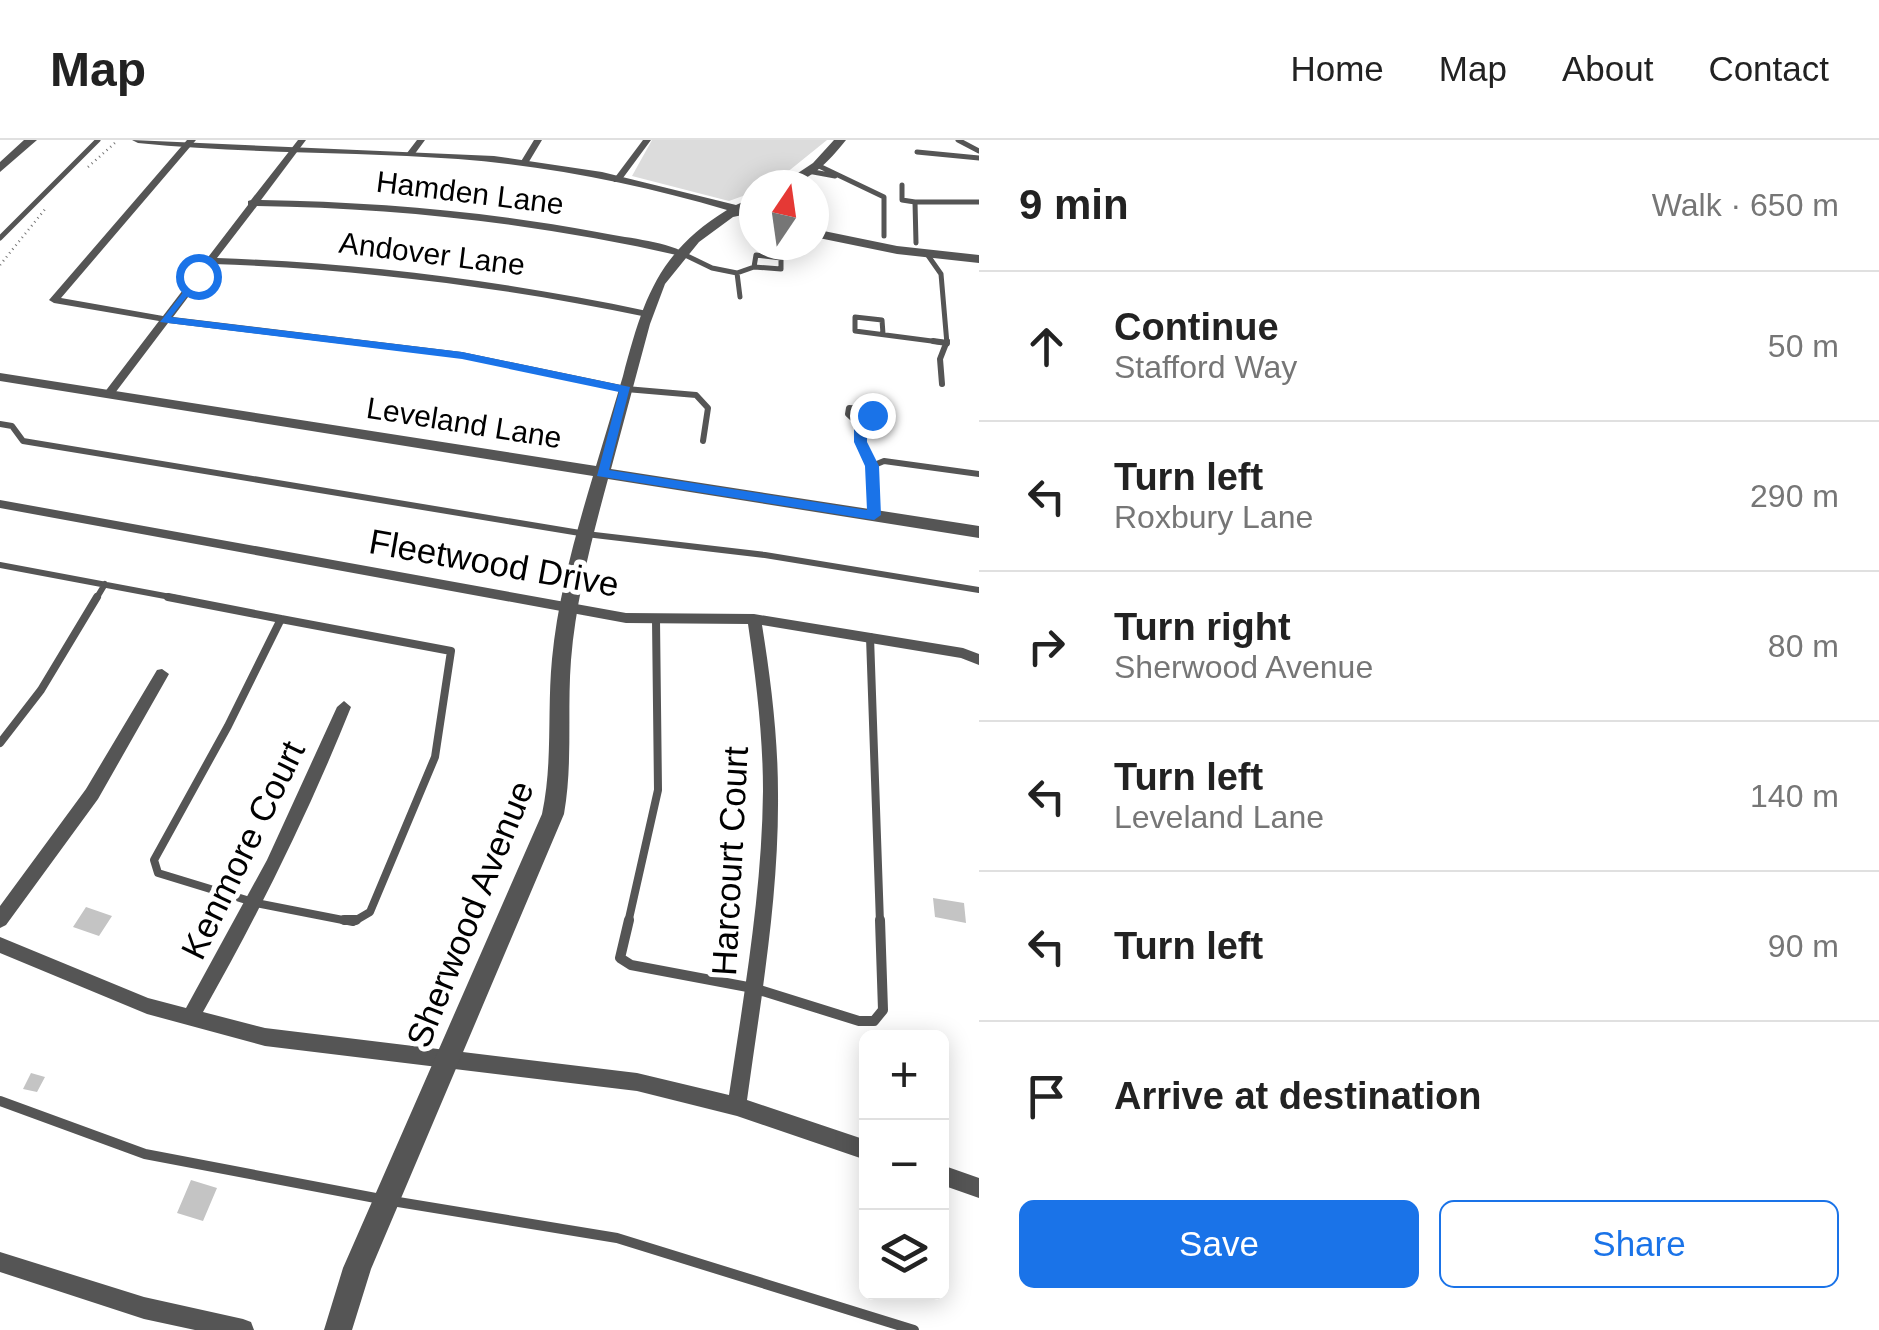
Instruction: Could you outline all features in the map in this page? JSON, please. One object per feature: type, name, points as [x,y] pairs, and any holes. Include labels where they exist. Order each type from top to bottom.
[{"type":"street","points":[[0,168],[31,140]]},
{"type":"street","points":[[138,140],[292,152],[412,153],[524,163],[739,206]]},
{"type":"street","points":[[108,395],[302,140]]},
{"type":"street","points":[[412,153],[421,140]]},
{"type":"street","points":[[524,163],[538,140]]},
{"type":"street","points":[[617,180],[647,140]]},
{"type":"street","points":[[810,170],[840,140]]},
{"type":"street","points":[[189,143],[54,300],[164,320],[462,355],[626,390]]},
{"type":"street","name":"Hamden Lane","points":[[252,203],[360,205],[471,214],[558,227],[681,253]]},
{"type":"street","name":"Sherwood Avenue","points":[[338,1330],[357,1268],[553,814],[562,759],[562,659],[569,607],[647,314],[664,275],[681,253],[739,214]]},
{"type":"street","points":[[829,236],[927,254],[979,259]]},
{"type":"street","name":"Andover Lane","points":[[209,261],[346,267],[450,278],[647,314]]},
{"type":"street","name":"Leveland Lane","points":[[0,377],[979,532]]},
{"type":"street","name":"Fleetwood Drive","points":[[0,504],[569,607],[656,620],[754,619],[870,636],[962,653],[979,660]]},
{"type":"street","name":"Harcourt Court","points":[[738,1106],[770,818],[768,724],[754,619]]},
{"type":"street","points":[[0,920],[92,794],[162,674]]},
{"type":"street","name":"Kenmore Court","points":[[192,1017],[256,903],[312,787],[344,707]]},
{"type":"street","points":[[0,946],[147,1006],[264,1038],[637,1082],[738,1106],[859,1148]]},
{"type":"street","points":[[949,1178],[979,1188]]},
{"type":"street","points":[[0,1262],[144,1308],[243,1330]]},
{"type":"lane","points":[[0,238],[98,140]]},
{"type":"lane","points":[[958,140],[979,154]]},
{"type":"lane","points":[[917,152],[979,154]]},
{"type":"lane","points":[[813,168],[884,197],[915,202],[979,202]]},
{"type":"lane","points":[[813,168],[840,176]]},
{"type":"lane","points":[[902,185],[902,200]]},
{"type":"lane","points":[[884,197],[884,236]]},
{"type":"lane","points":[[915,202],[916,242]]},
{"type":"lane","points":[[681,253],[712,268],[736,273],[754,267],[778,270],[781,258],[756,255],[754,267]]},
{"type":"lane","points":[[927,254],[941,274],[947,343],[940,359],[942,384]]},
{"type":"lane","points":[[941,274],[951,257]]},
{"type":"lane","points":[[736,273],[740,297]]},
{"type":"lane","points":[[883,334],[882,320],[856,316],[855,331],[947,343]]},
{"type":"lane","points":[[626,390],[696,395],[708,408],[703,441]]},
{"type":"lane","points":[[0,424],[12,426],[23,441],[586,534],[765,555],[979,590]]},
{"type":"lane","points":[[860,425],[860,442],[872,466],[874,515]]},
{"type":"lane","points":[[872,466],[884,461],[978,472]]},
{"type":"lane","points":[[0,565],[104,584],[281,618],[451,651],[435,757],[370,912],[354,922],[256,903],[158,873],[154,860],[228,726],[281,618]]},
{"type":"lane","points":[[0,743],[40,690],[104,584]]},
{"type":"lane","points":[[656,620],[658,790],[620,958],[632,965],[753,988],[859,1021],[874,1021],[883,1010],[870,636]]},
{"type":"lane","points":[[0,1101],[145,1154],[386,1200],[618,1238],[914,1330]]},
{"type":"path","points":[[79,174],[116,142]]},
{"type":"path","points":[[0,265],[51,202]]},
{"type":"shaded area","points":[[652,140],[827,140],[790,170],[739,170],[739,197],[729,201],[632,176]]},
{"type":"building","points":[[933,898],[964,903],[966,923],[935,917]]},
{"type":"building","points":[[86,907],[112,916],[99,936],[73,927]]},
{"type":"building","points":[[31,1073],[45,1077],[37,1092],[23,1089]]},
{"type":"building","points":[[191,1180],[217,1188],[203,1221],[177,1213]]},
{"type":"route","points":[[198,276],[164,320],[462,355],[626,390],[602,473],[874,515],[872,466],[860,442],[860,425],[870,422],[872,415]]}]
